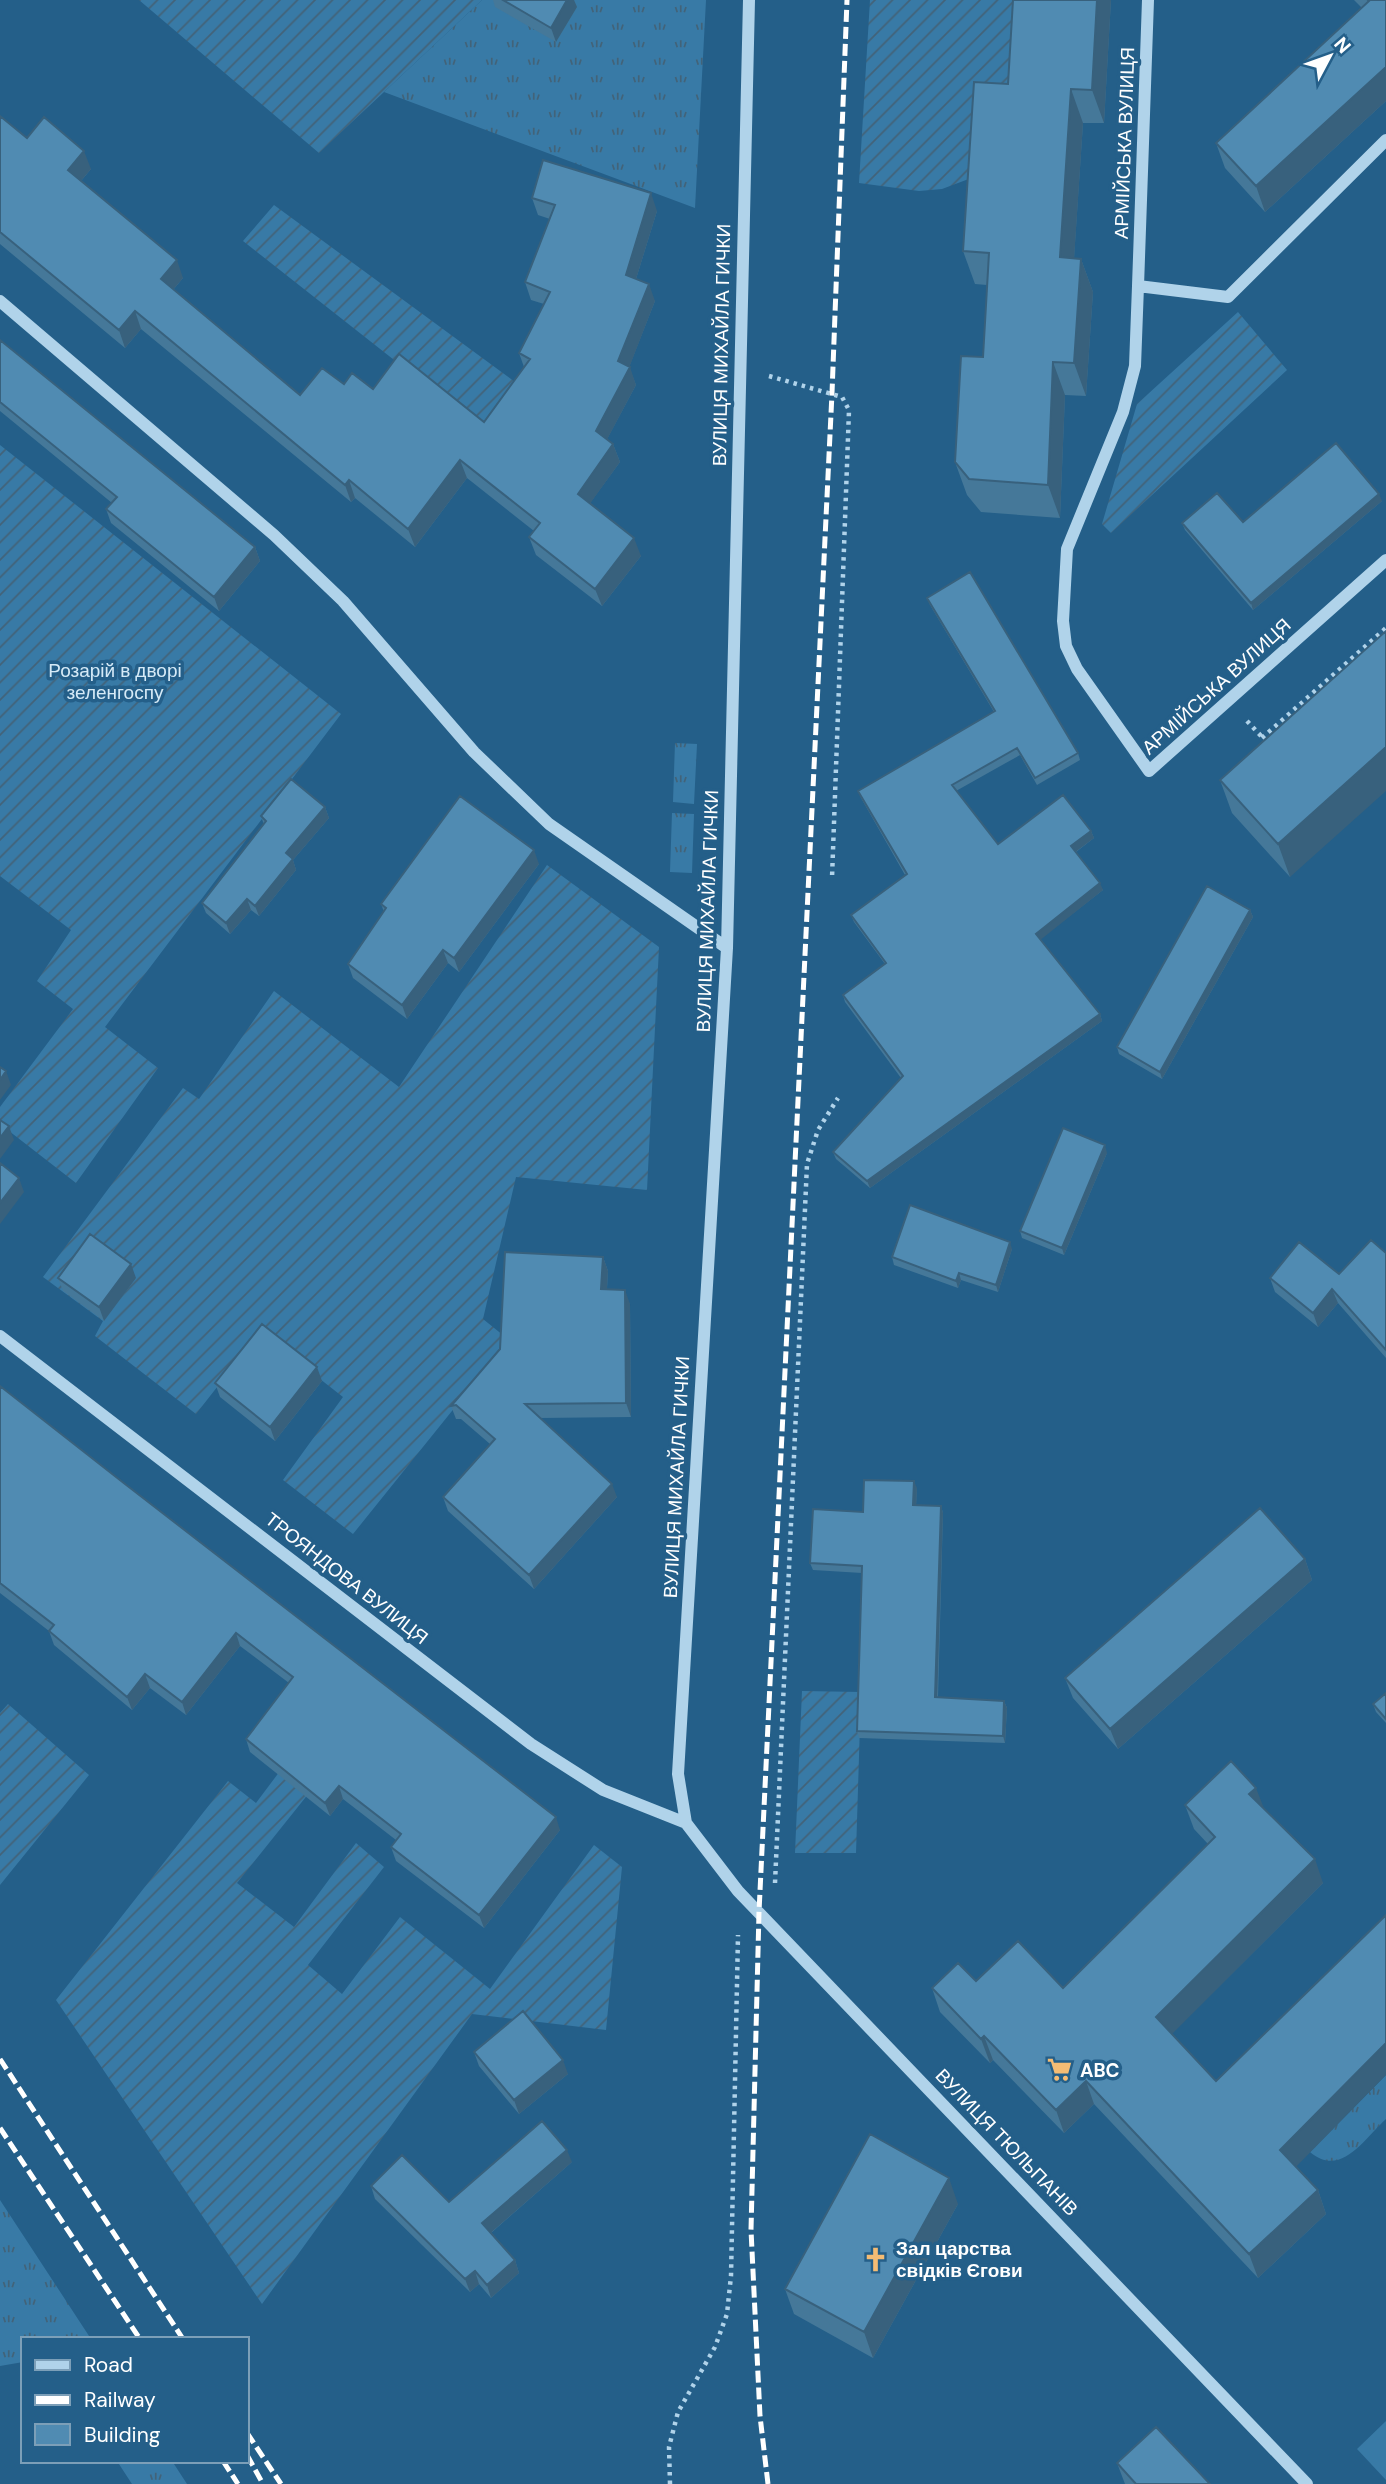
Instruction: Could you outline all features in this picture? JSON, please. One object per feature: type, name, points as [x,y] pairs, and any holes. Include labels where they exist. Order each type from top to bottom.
[{"type":"street","name":"ВУЛИЦЯ МИХАЙЛА ГИЧКИ","points":[[686,1822],[678,1774],[727,948],[749,0]]},
{"type":"street","name":"АРМІЙСЬКА ВУЛИЦЯ","points":[[1147,0],[1135,366],[1123,412],[1067,549],[1063,621],[1066,646],[1077,669],[1149,771],[1386,560]]},
{"type":"street","points":[[1138,286],[1228,297],[1386,140]]},
{"type":"street","points":[[0,301],[274,535],[343,601],[474,751],[549,824],[727,948]]},
{"type":"street","name":"ТРОЯНДОВА ВУЛИЦЯ","points":[[0,1336],[531,1744],[603,1790],[686,1822]]},
{"type":"street","name":"ВУЛИЦЯ ТЮЛЬПАНІВ","points":[[686,1822],[738,1891],[1307,2484]]},
{"type":"path","points":[[740,368],[842,397],[849,410],[832,878]]},
{"type":"path","points":[[1262,738],[1386,628]]},
{"type":"path","points":[[1228,700],[1270,746]]},
{"type":"path","points":[[773,1927],[807,1164],[818,1130],[838,1098]]},
{"type":"path","points":[[670,2484],[669,2447],[678,2412],[715,2347],[727,2314],[731,2276],[738,1891]]},
{"type":"green space","points":[[139,0],[482,0],[319,153]]},
{"type":"green space","points":[[482,0],[706,0],[695,208],[384,92]]},
{"type":"green space","points":[[870,0],[1027,0],[1022,95],[982,174],[942,189],[919,191],[859,183]]},
{"type":"green space","points":[[274,205],[515,382],[483,430],[243,241]]},
{"type":"green space","points":[[1238,312],[1287,370],[1111,533],[1102,524],[1137,404]]},
{"type":"green space","name":"Розарій в дворі зеленгоспу","points":[[0,445],[341,714],[105,1027],[158,1068],[76,1183],[0,1124],[0,1107],[73,1009],[37,981],[71,930],[0,876]]},
{"type":"green space","points":[[675,743],[697,744],[694,804],[673,802]]},
{"type":"green space","points":[[672,813],[694,814],[692,873],[670,872]]},
{"type":"green space","points":[[547,865],[659,947],[647,1190],[516,1177],[483,1319],[509,1340],[353,1534],[283,1480],[343,1397],[260,1332],[196,1414],[95,1336],[103,1321],[43,1277],[183,1088],[199,1099],[274,991],[399,1087]]},
{"type":"green space","points":[[802,1691],[861,1692],[856,1853],[795,1853]]},
{"type":"green space","points":[[8,1704],[89,1775],[0,1885],[0,1713]]},
{"type":"green space","points":[[292,1755],[321,1778],[237,1883],[294,1927],[356,1843],[384,1867],[308,1965],[342,1994],[400,1917],[490,1989],[594,1845],[622,1867],[606,2030],[472,2014],[262,2304],[56,2000],[228,1781],[256,1803]]},
{"type":"green space","points":[[1386,2075],[1386,2119],[1369,2137],[1342,2159],[1321,2159],[1310,2152]]},
{"type":"green space","points":[[0,2200],[90,2337],[21,2337],[21,2362],[0,2366]]},
{"type":"green space","points":[[1386,2421],[1386,2480],[1357,2449]]},
{"type":"green space","points":[[118,2463],[173,2463],[187,2484],[132,2484]]},
{"type":"building","points":[[503,0],[567,0],[551,28]]},
{"type":"building","points":[[1013,0],[1097,0],[1092,90],[1071,89],[1060,257],[1081,259],[1074,363],[1053,362],[1048,485],[969,479],[955,462],[961,356],[983,357],[989,253],[963,251],[974,82],[1008,84]]},
{"type":"building","points":[[1368,0],[1386,0],[1386,67],[1256,186],[1216,143]]},
{"type":"building","points":[[0,116],[27,138],[44,117],[84,151],[68,170],[177,260],[161,279],[300,395],[322,368],[344,384],[352,373],[373,389],[399,354],[484,422],[530,359],[519,353],[550,292],[525,282],[555,205],[532,198],[543,160],[651,193],[626,275],[649,284],[618,361],[630,367],[596,431],[613,444],[578,494],[634,538],[595,589],[529,537],[540,523],[460,460],[408,529],[349,480],[345,485],[135,311],[119,330],[0,232]]},
{"type":"building","points":[[0,340],[255,547],[214,597],[106,509],[117,497],[0,402]]},
{"type":"building","points":[[1336,443],[1379,494],[1251,603],[1182,523],[1217,493],[1243,522]]},
{"type":"building","points":[[970,572],[1078,753],[1035,778],[1017,748],[952,785],[998,844],[1063,795],[1091,831],[1071,846],[1100,883],[1036,934],[1100,1014],[867,1181],[833,1152],[903,1076],[843,995],[886,963],[851,915],[907,874],[858,791],[995,711],[927,598]]},
{"type":"building","points":[[1386,631],[1386,747],[1278,844],[1220,780]]},
{"type":"building","points":[[291,779],[325,807],[286,853],[293,859],[255,906],[247,899],[226,923],[202,903],[266,821],[261,816]]},
{"type":"building","points":[[460,796],[534,850],[454,958],[443,950],[402,1005],[348,964],[386,908],[381,904]]},
{"type":"building","points":[[1207,886],[1250,910],[1160,1072],[1117,1047]]},
{"type":"building","points":[[0,1067],[6,1071],[0,1080]]},
{"type":"building","points":[[0,1120],[9,1126],[0,1138]]},
{"type":"building","points":[[1063,1128],[1105,1145],[1062,1248],[1020,1231]]},
{"type":"building","points":[[0,1163],[19,1178],[0,1203]]},
{"type":"building","points":[[910,1205],[1010,1242],[996,1285],[959,1273],[956,1281],[892,1257]]},
{"type":"building","points":[[90,1234],[131,1264],[99,1307],[58,1278]]},
{"type":"building","points":[[1371,1240],[1386,1253],[1386,1350],[1332,1289],[1313,1313],[1270,1278],[1299,1242],[1339,1274]]},
{"type":"building","points":[[505,1252],[603,1257],[601,1289],[625,1290],[626,1403],[525,1404],[612,1484],[529,1575],[443,1497],[495,1439],[456,1405],[451,1406],[500,1349]]},
{"type":"building","points":[[262,1324],[317,1367],[270,1427],[215,1383]]},
{"type":"building","points":[[0,1386],[556,1817],[479,1915],[391,1847],[401,1834],[339,1786],[325,1803],[246,1739],[293,1677],[236,1633],[182,1702],[145,1674],[127,1697],[49,1631],[54,1625],[0,1583]]},
{"type":"building","points":[[864,1480],[914,1481],[913,1505],[941,1506],[935,1697],[1004,1701],[1003,1736],[857,1731],[862,1566],[810,1563],[813,1509],[863,1512]]},
{"type":"building","points":[[1260,1508],[1305,1559],[1110,1729],[1065,1678]]},
{"type":"building","points":[[1386,1693],[1386,1719],[1373,1704]]},
{"type":"building","points":[[1231,1761],[1256,1788],[1249,1794],[1315,1859],[1156,2017],[1216,2081],[1386,1915],[1386,2043],[1280,2150],[1318,2190],[1249,2254],[1086,2081],[1056,2110],[984,2036],[981,2039],[932,1988],[958,1963],[976,1981],[1018,1941],[1063,1988],[1215,1837],[1185,1805]]},
{"type":"building","points":[[523,2011],[563,2060],[514,2100],[474,2052]]},
{"type":"building","points":[[542,2121],[567,2150],[482,2223],[515,2260],[487,2285],[475,2271],[465,2279],[371,2186],[402,2155],[449,2202]]},
{"type":"building","name":"Зал царства свідків Єгови","points":[[870,2134],[949,2178],[864,2332],[785,2289]]},
{"type":"building","points":[[1156,2427],[1210,2484],[1136,2484],[1117,2463]]},
{"type":"railway","points":[[768,2484],[760,2416],[751,2230],[759,1912],[832,393],[847,0]]},
{"type":"railway","points":[[0,2059],[182,2337]]},
{"type":"railway","points":[[0,2128],[139,2337]]},
{"type":"railway","points":[[248,2434],[281,2484]]},
{"type":"railway","points":[[248,2457],[263,2484]]},
{"type":"railway","points":[[224,2463],[238,2484]]},
{"type":"place","name":"ABC","points":[[1060,2070]]},
{"type":"place","name":"Зал царства свідків Єгови","points":[[876,2259]]}]
